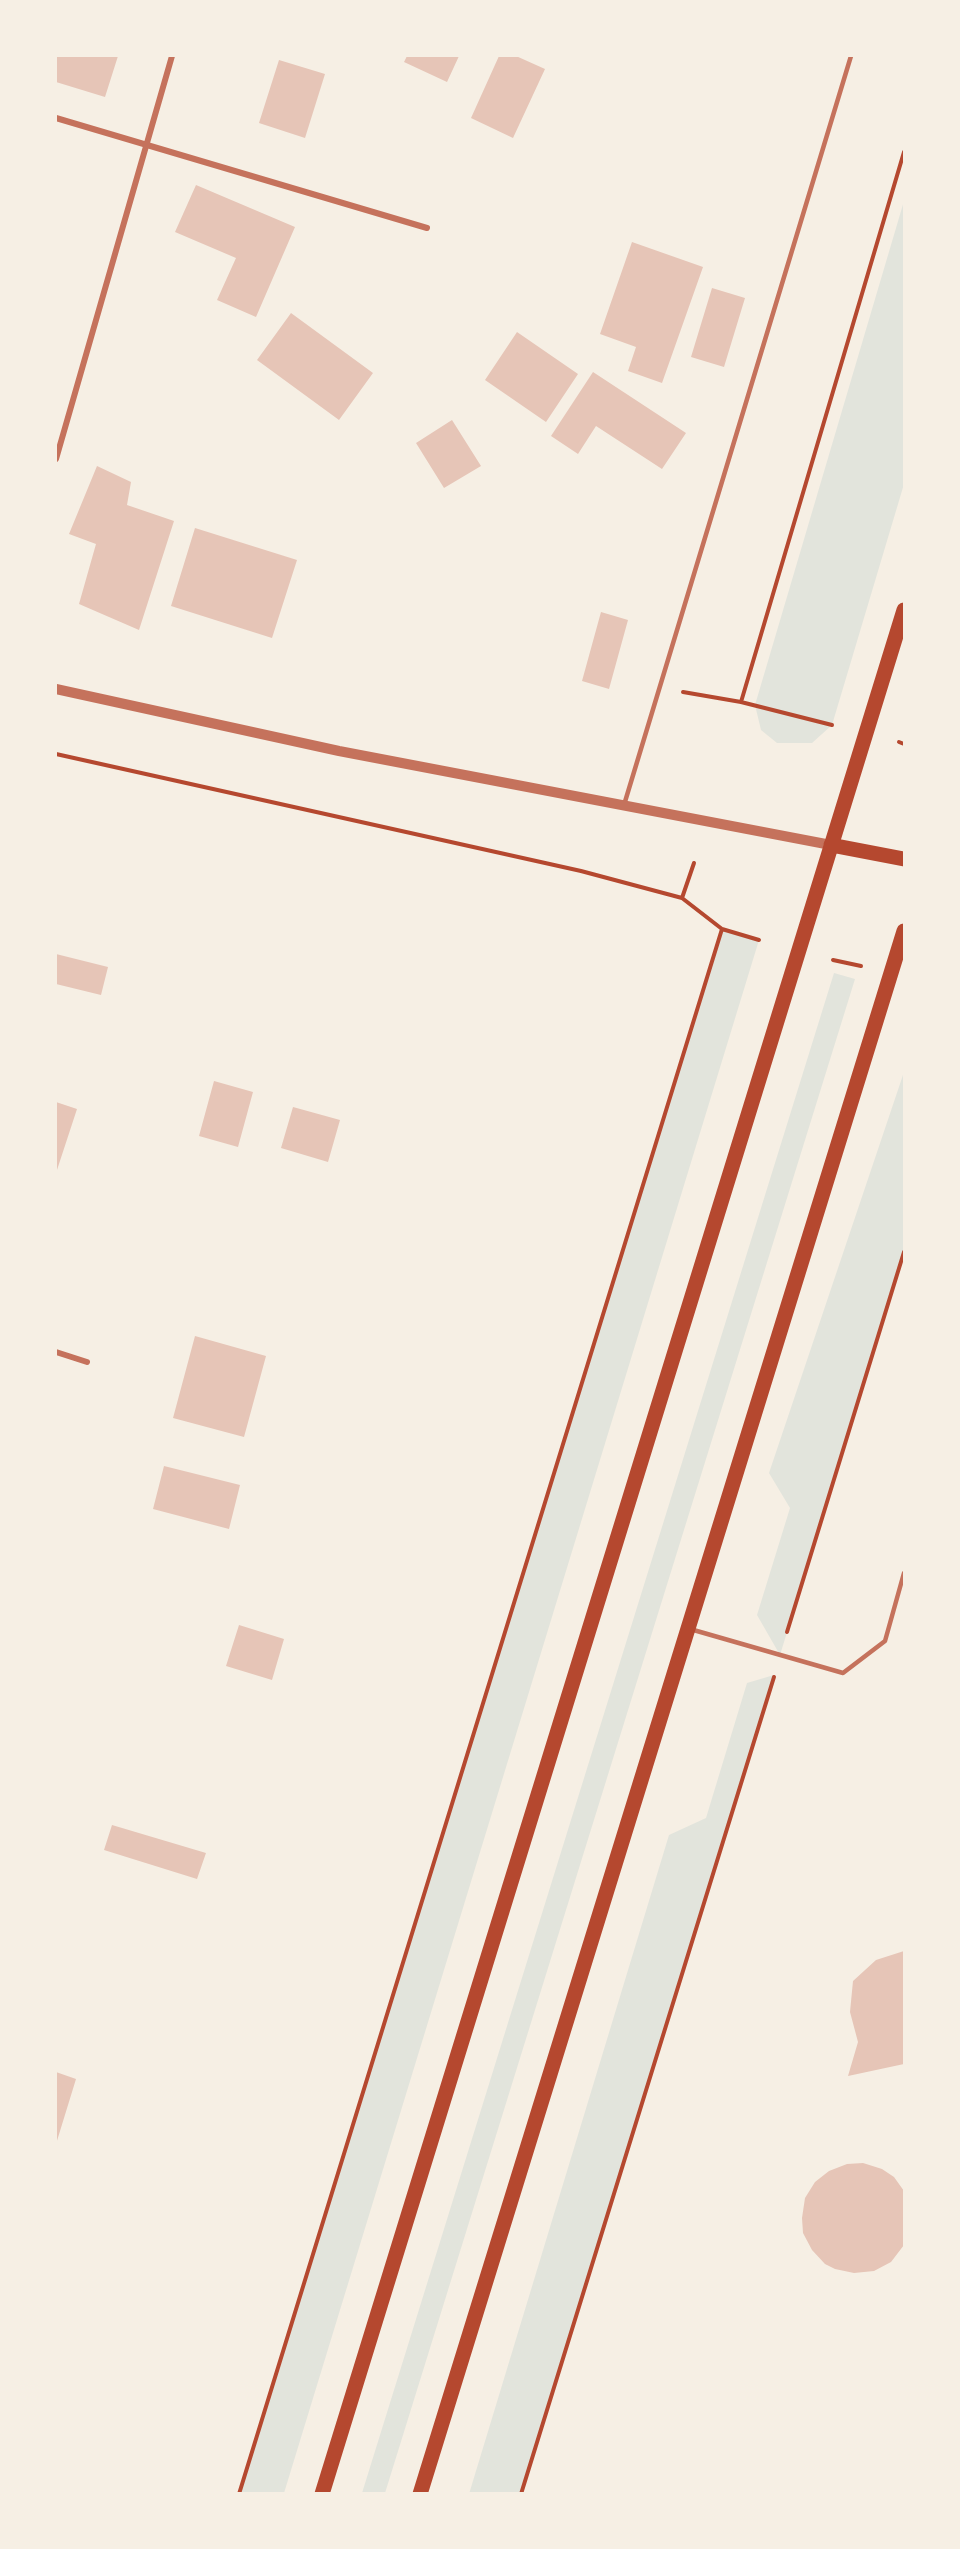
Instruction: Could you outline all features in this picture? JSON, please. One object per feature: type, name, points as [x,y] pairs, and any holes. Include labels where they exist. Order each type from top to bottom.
[{"type":"main road","points":[[322,2493],[904,610]]},
{"type":"main road","points":[[831,845],[904,860]]},
{"type":"main road","points":[[420,2493],[904,932]]},
{"type":"street","points":[[56,459],[172,56]]},
{"type":"street","points":[[56,118],[427,228]]},
{"type":"street","points":[[56,689],[339,751],[831,845]]},
{"type":"street","points":[[56,1352],[87,1362]]},
{"type":"lane","points":[[624,805],[851,56]]},
{"type":"lane","points":[[688,1628],[843,1673],[885,1641],[904,1573]]},
{"type":"path","points":[[741,702],[904,152]]},
{"type":"path","points":[[659,688],[741,702],[832,725]]},
{"type":"path","points":[[899,742],[904,744]]},
{"type":"path","points":[[56,754],[581,871],[682,898],[722,930],[759,940]]},
{"type":"path","points":[[682,898],[694,863]]},
{"type":"path","points":[[239,2493],[722,930]]},
{"type":"path","points":[[833,960],[861,966]]},
{"type":"path","points":[[521,2493],[904,1252]]},
{"type":"shaded area","points":[[904,201],[904,484],[832,725],[812,743],[777,743],[761,730],[755,705]]},
{"type":"shaded area","points":[[722,929],[759,940],[284,2493],[239,2494]]},
{"type":"shaded area","points":[[834,973],[855,979],[385,2493],[362,2493]]},
{"type":"shaded area","points":[[904,1072],[904,1252],[780,1655],[757,1615],[790,1508],[769,1473]]},
{"type":"shaded area","points":[[774,1675],[521,2493],[469,2494],[669,1835],[706,1818],[747,1683]]},
{"type":"building","points":[[56,56],[118,56],[105,97],[56,82]]},
{"type":"building","points":[[407,56],[459,56],[447,82],[404,62]]},
{"type":"building","points":[[499,56],[516,56],[545,69],[513,138],[471,118]]},
{"type":"building","points":[[279,60],[325,74],[305,138],[259,123]]},
{"type":"building","points":[[196,185],[295,227],[256,317],[217,300],[236,258],[175,232]]},
{"type":"building","points":[[632,242],[703,267],[662,383],[628,371],[636,347],[600,334]]},
{"type":"building","points":[[712,288],[745,298],[724,367],[691,357]]},
{"type":"building","points":[[291,313],[373,373],[339,420],[257,360]]},
{"type":"building","points":[[517,332],[578,374],[546,422],[485,380]]},
{"type":"building","points":[[593,372],[686,433],[662,469],[596,426],[578,454],[551,436]]},
{"type":"building","points":[[452,420],[481,466],[444,488],[416,443]]},
{"type":"building","points":[[97,466],[131,482],[127,505],[174,521],[139,630],[79,604],[96,544],[69,534]]},
{"type":"building","points":[[195,528],[297,560],[272,638],[171,606]]},
{"type":"building","points":[[601,612],[628,620],[609,689],[582,681]]},
{"type":"building","points":[[56,954],[108,967],[101,995],[56,984]]},
{"type":"building","points":[[214,1081],[253,1092],[238,1147],[199,1136]]},
{"type":"building","points":[[56,1102],[77,1109],[56,1173]]},
{"type":"building","points":[[293,1107],[340,1120],[328,1162],[281,1148]]},
{"type":"building","points":[[195,1336],[266,1356],[244,1437],[173,1418]]},
{"type":"building","points":[[164,1466],[240,1485],[229,1529],[153,1509]]},
{"type":"building","points":[[239,1625],[284,1639],[272,1680],[226,1666]]},
{"type":"building","points":[[112,1825],[206,1853],[197,1879],[104,1850]]},
{"type":"building","points":[[904,1951],[904,2064],[848,2076],[858,2042],[850,2012],[853,1981],[876,1960]]},
{"type":"building","points":[[56,2072],[76,2079],[56,2144]]},
{"type":"building","points":[[863,2163],[882,2169],[894,2177],[904,2191],[904,2245],[891,2262],[874,2271],[854,2273],[835,2269],[825,2264],[812,2250],[803,2233],[802,2218],[805,2198],[815,2182],[829,2171],[847,2164]]}]
